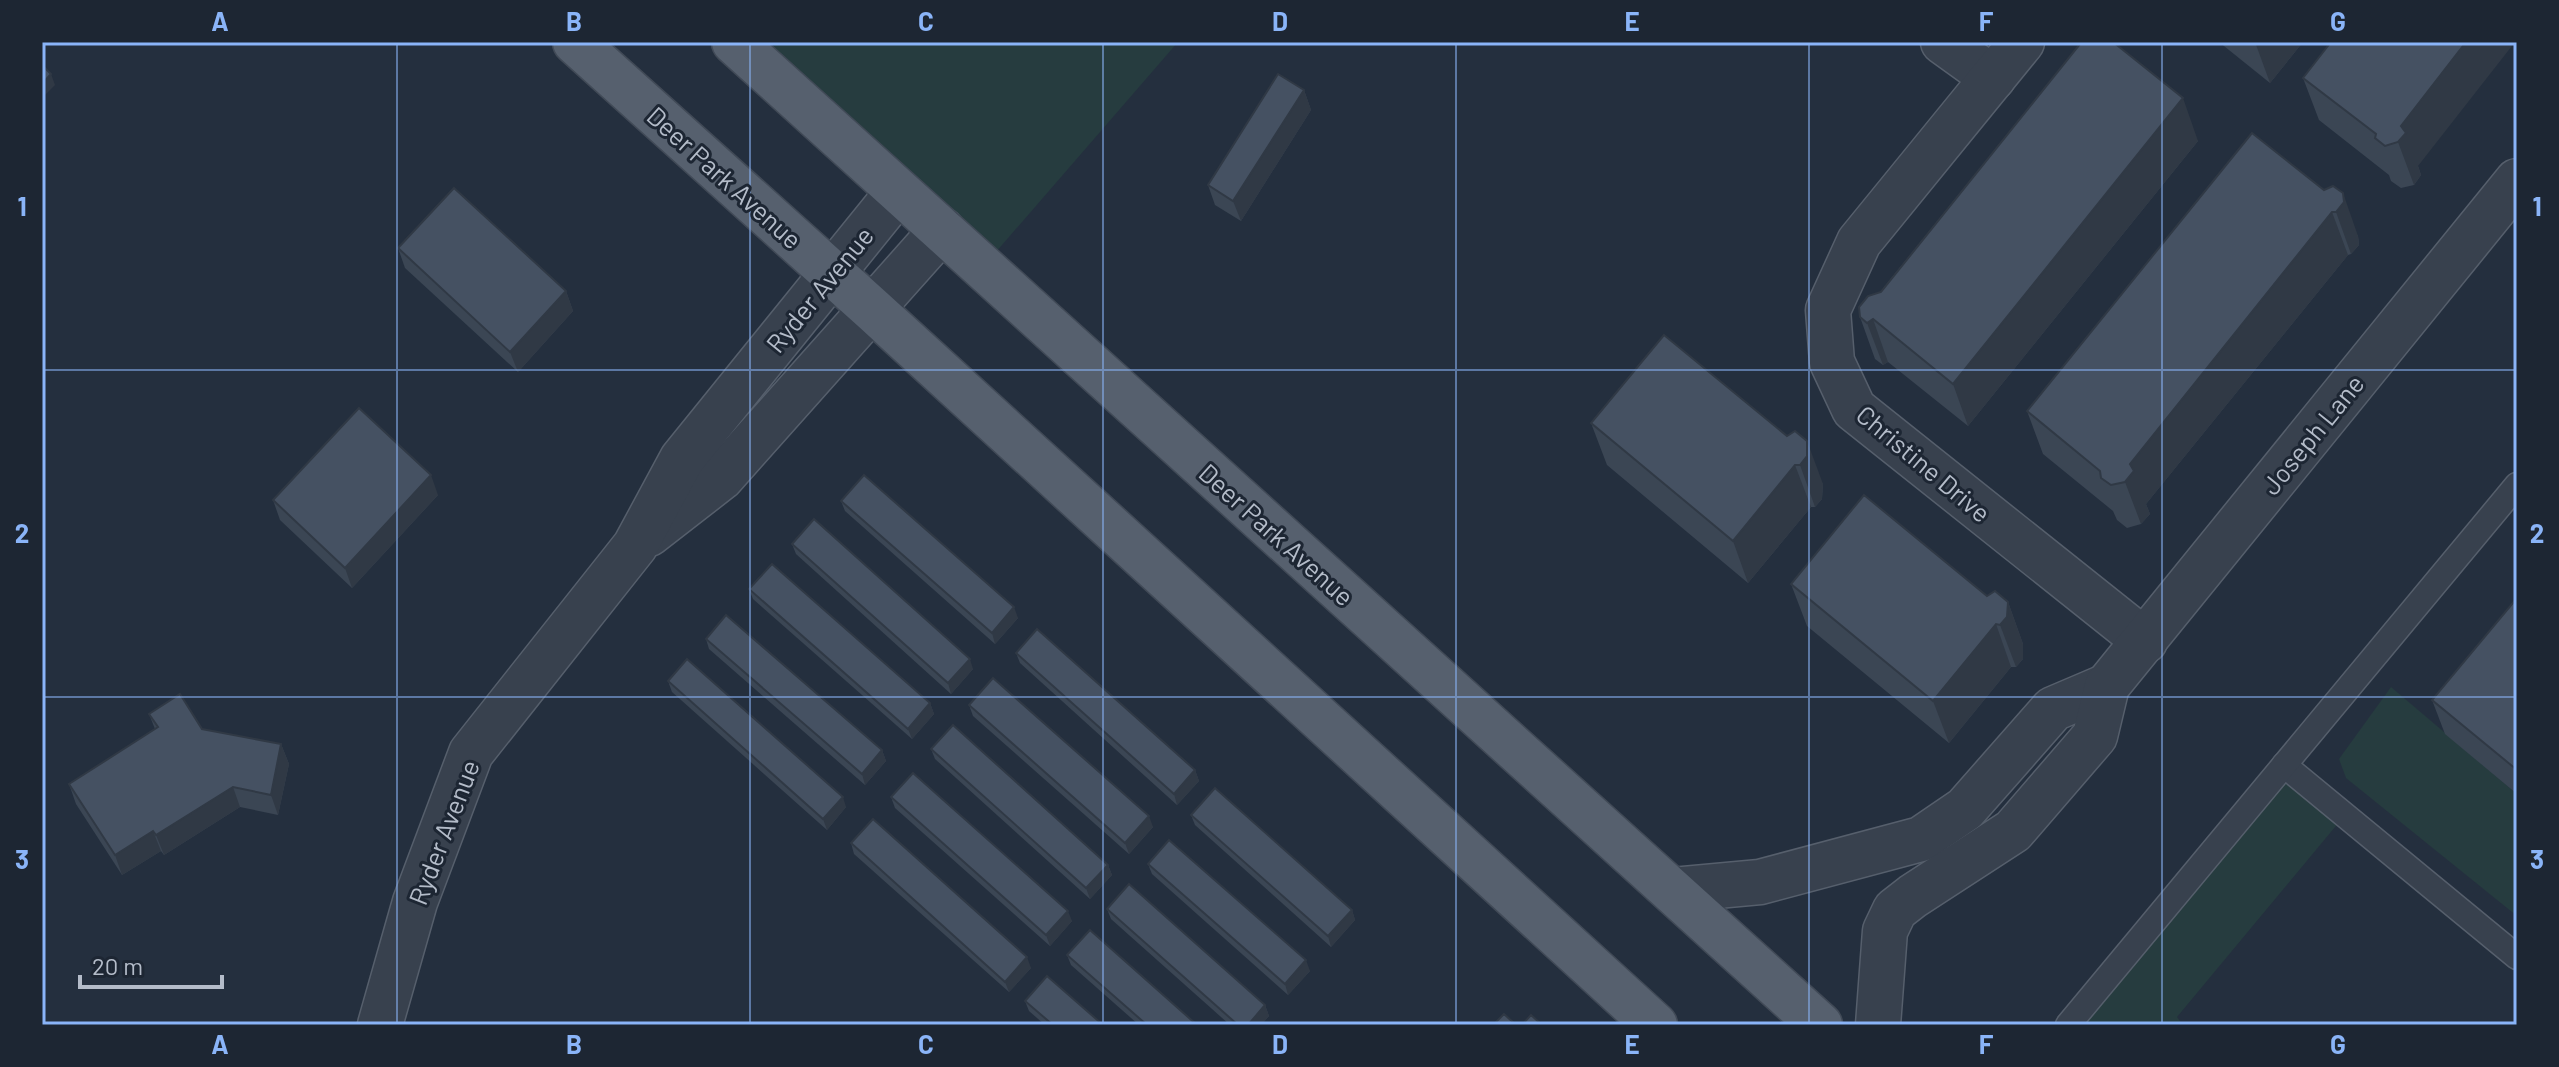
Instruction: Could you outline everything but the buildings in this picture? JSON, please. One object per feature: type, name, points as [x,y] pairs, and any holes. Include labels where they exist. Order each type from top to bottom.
[{"type":"main road","name":"Deer Park Avenue","points":[[575,42],[1655,1025]]},
{"type":"main road","name":"Deer Park Avenue","points":[[734,42],[1820,1025]]},
{"type":"street","points":[[1943,42],[1993,78]]},
{"type":"street","name":"Christine Drive","points":[[2022,42],[1859,242],[1828,310],[1832,362],[1854,409],[2145,641]]},
{"type":"street","name":"Joseph Lane","points":[[2107,686],[2517,181]]},
{"type":"street","name":"Ryder Avenue","points":[[380,1025],[415,902],[471,753],[635,546],[682,459],[898,192]]},
{"type":"street","name":"Ryder Avenue","points":[[635,546],[721,478],[942,230]]},
{"type":"street","points":[[1673,890],[1760,882],[1921,839],[1965,809],[2053,709],[2107,686]]},
{"type":"street","points":[[1878,1025],[1885,931],[1895,910],[2013,831],[2095,736],[2107,686]]},
{"type":"lane","points":[[2068,1025],[2517,485]]},
{"type":"lane","points":[[2284,765],[2517,957]]},
{"type":"green space","points":[[735,42],[1178,42],[983,267]]},
{"type":"green space","points":[[2391,687],[2517,794],[2517,916],[2346,778],[2339,759]]},
{"type":"green space","points":[[2290,769],[2345,815],[2177,1017],[2183,1025],[2068,1025]]}]
